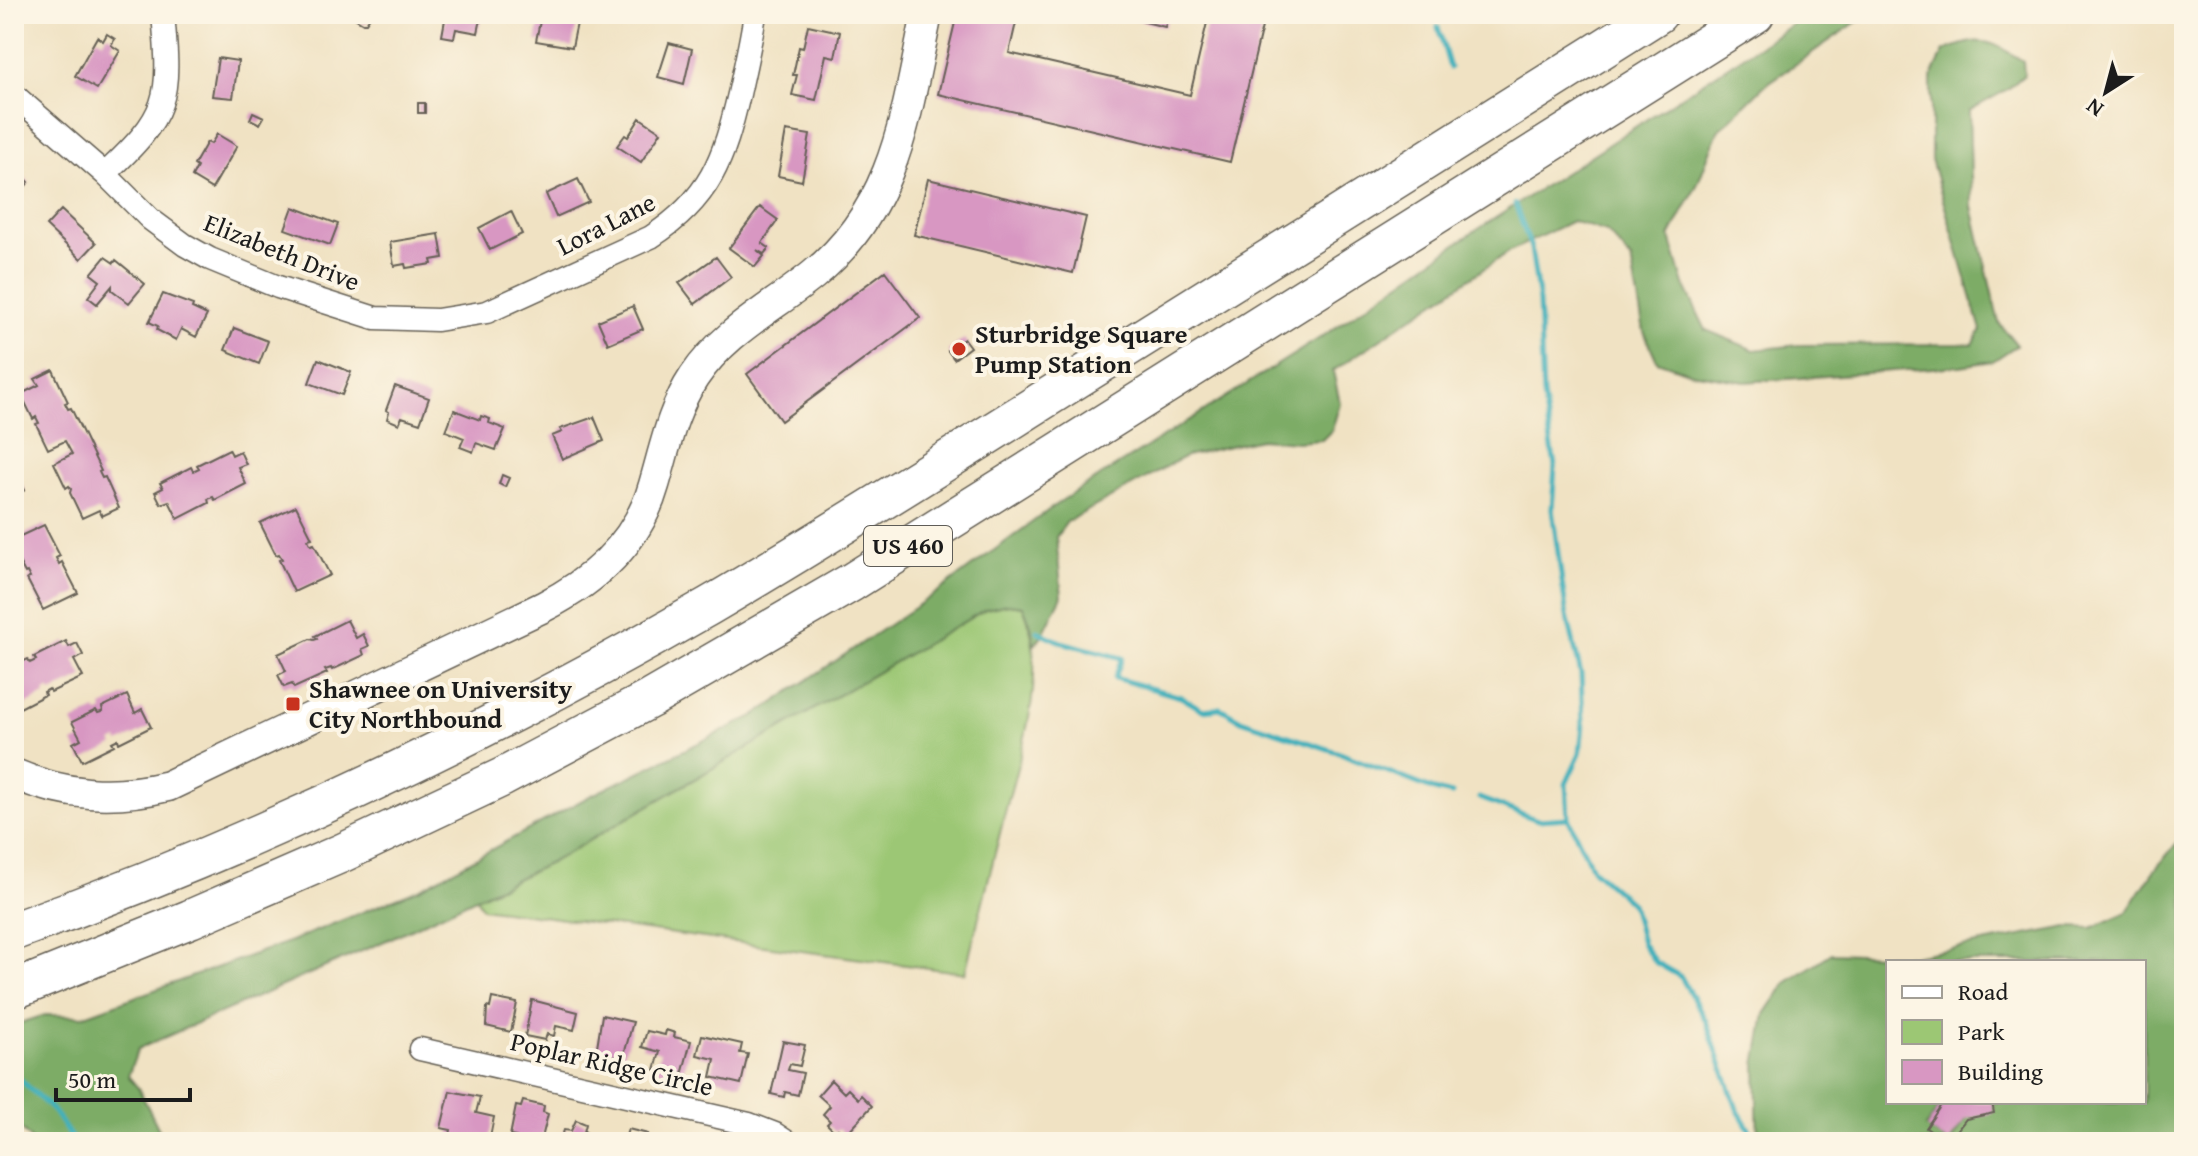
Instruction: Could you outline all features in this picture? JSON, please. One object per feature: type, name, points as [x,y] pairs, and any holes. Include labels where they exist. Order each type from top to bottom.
[{"type":"highway","name":"US 460","points":[[14,931],[130,887],[319,805],[490,724],[647,640],[837,529],[1658,14]]},
{"type":"highway","name":"US 460","points":[[14,990],[356,847],[503,777],[664,691],[852,582],[1755,14]]},
{"type":"main road","points":[[14,774],[55,788],[94,794],[132,793],[168,786],[543,607],[591,578],[617,552],[637,525],[650,498],[674,415],[705,361],[745,322],[826,264],[859,229],[880,194],[900,140],[927,14]]},
{"type":"street","points":[[105,174],[155,121],[162,106],[168,63],[163,14]]},
{"type":"street","name":"Lora Lane","points":[[487,312],[651,237],[692,206],[714,177],[726,148],[755,14]]},
{"type":"street","name":"Elizabeth Drive","points":[[14,95],[105,174],[150,219],[210,259],[278,287],[354,312],[387,319],[437,320],[487,312]]},
{"type":"street","name":"Poplar Ridge Circle","points":[[420,1049],[749,1124],[787,1142]]},
{"type":"green space","points":[[1808,14],[1868,14],[1764,86],[1718,131],[1698,183],[1670,237],[1684,285],[1706,330],[1754,350],[1798,345],[1973,344],[1981,330],[1931,159],[1931,79],[1944,51],[1968,43],[1985,42],[2023,61],[2024,75],[2008,89],[1969,111],[1972,207],[1999,323],[2017,345],[1993,361],[1745,382],[1691,373],[1657,361],[1644,332],[1631,259],[1607,232],[1572,221],[1510,251],[1333,371],[1340,403],[1332,430],[1322,440],[1297,442],[1260,439],[1186,456],[1067,522],[1056,537],[1062,596],[1034,646],[1031,626],[1023,606],[1008,604],[986,609],[552,862],[387,940],[138,1049],[128,1076],[139,1089],[165,1142],[33,1142],[14,1121],[14,1025],[45,1015],[82,1016],[291,941],[419,889],[588,797],[754,716],[936,593],[1061,501],[1326,334],[1460,241]]},
{"type":"green space","points":[[1008,604],[1023,606],[1031,632],[1034,685],[1024,739],[965,973],[482,908],[476,898],[552,862],[986,609]]},
{"type":"green space","points":[[2184,834],[2184,1142],[1950,1142],[1966,1119],[1989,1104],[2146,1104],[2146,960],[1886,960],[1886,1104],[1942,1104],[1926,1127],[1948,1142],[1758,1142],[1756,1065],[1765,1014],[1786,983],[1832,953],[1914,956],[2068,927],[2092,928],[2126,913],[2153,872]]},
{"type":"building","points":[[348,14],[372,14],[363,23]]},
{"type":"building","points":[[446,14],[482,14],[478,33],[456,29],[454,38],[442,36]]},
{"type":"building","points":[[957,14],[1018,14],[1009,53],[1190,95],[1209,14],[1265,14],[1230,162],[938,94]]},
{"type":"building","points":[[1113,14],[1169,14],[1165,27]]},
{"type":"building","points":[[541,16],[577,23],[572,47],[536,41]]},
{"type":"building","points":[[808,25],[840,32],[835,57],[826,55],[816,100],[792,95],[799,47],[803,48]]},
{"type":"building","points":[[107,34],[115,39],[111,45],[120,51],[97,89],[75,76],[97,37],[103,41]]},
{"type":"building","points":[[669,43],[692,49],[684,84],[658,77]]},
{"type":"building","points":[[218,58],[238,61],[233,98],[212,96]]},
{"type":"building","points":[[418,103],[425,103],[425,113],[418,113]]},
{"type":"building","points":[[253,112],[264,117],[260,124],[250,119]]},
{"type":"building","points":[[640,118],[661,132],[641,162],[617,146],[625,135],[628,137]]},
{"type":"building","points":[[786,131],[810,135],[802,181],[778,176]]},
{"type":"building","points":[[217,134],[237,146],[212,189],[192,177],[197,167],[194,165],[207,142],[211,144]]},
{"type":"building","points":[[14,166],[29,182],[14,200]]},
{"type":"building","points":[[578,179],[589,202],[556,217],[546,194]]},
{"type":"building","points":[[928,179],[1086,217],[1073,273],[914,235]]},
{"type":"building","points":[[293,207],[338,224],[330,245],[285,229]]},
{"type":"building","points":[[760,207],[778,220],[762,243],[769,248],[764,254],[757,250],[764,256],[755,267],[729,248]]},
{"type":"building","points":[[61,210],[96,243],[81,259],[46,226]]},
{"type":"building","points":[[511,211],[522,234],[490,250],[479,228]]},
{"type":"building","points":[[439,234],[443,258],[431,260],[432,264],[406,268],[405,264],[394,266],[390,242]]},
{"type":"building","points":[[105,257],[114,263],[116,260],[145,284],[129,303],[112,290],[112,286],[97,304],[88,297],[100,281],[91,274]]},
{"type":"building","points":[[716,257],[731,277],[695,304],[679,283]]},
{"type":"building","points":[[885,271],[920,318],[781,421],[747,374]]},
{"type":"building","points":[[163,294],[193,305],[192,308],[207,315],[196,337],[181,329],[176,340],[149,322]]},
{"type":"building","points":[[633,306],[643,329],[608,344],[598,321]]},
{"type":"building","points":[[234,328],[268,341],[259,364],[225,350]]},
{"type":"building","name":"Sturbridge Square Pump Station","points":[[964,339],[970,347],[954,359],[948,351]]},
{"type":"building","points":[[318,359],[351,372],[342,395],[309,383]]},
{"type":"building","points":[[53,370],[68,402],[65,403],[68,409],[71,408],[99,472],[102,478],[105,477],[119,508],[102,516],[99,510],[82,518],[71,489],[69,486],[66,488],[54,463],[72,454],[65,441],[48,449],[36,424],[39,423],[36,417],[33,419],[21,394],[39,385],[35,379]]},
{"type":"building","points":[[395,386],[429,398],[420,423],[402,417],[399,424],[387,419],[389,412],[386,410]]},
{"type":"building","points":[[454,410],[480,420],[481,416],[490,419],[489,423],[505,429],[496,450],[476,443],[473,452],[460,447],[464,438],[446,431]]},
{"type":"building","points":[[594,417],[604,441],[562,459],[552,436],[562,432],[560,429]]},
{"type":"building","points":[[229,449],[232,455],[240,451],[246,464],[238,467],[246,484],[215,500],[213,497],[208,499],[209,503],[178,519],[169,501],[161,504],[155,492],[163,488],[160,483],[191,467],[193,471],[199,468],[197,465]]},
{"type":"building","points":[[14,474],[25,490],[14,496]]},
{"type":"building","points":[[502,475],[509,478],[505,487],[499,484]]},
{"type":"building","points":[[296,506],[312,538],[308,539],[309,542],[314,544],[330,575],[294,592],[279,560],[282,559],[279,554],[276,555],[260,523]]},
{"type":"building","points":[[44,525],[60,556],[56,558],[59,564],[62,562],[78,593],[43,610],[27,579],[30,578],[27,572],[14,552],[14,539]]},
{"type":"building","points":[[347,620],[356,638],[363,634],[369,646],[362,649],[364,655],[332,670],[325,670],[327,673],[294,688],[292,684],[284,687],[278,675],[286,671],[278,654],[310,639],[317,639],[315,636]]},
{"type":"building","points":[[66,641],[69,647],[77,643],[83,655],[74,660],[83,677],[51,692],[49,689],[44,692],[45,695],[14,711],[14,666],[28,659],[30,663],[36,660],[34,657]]},
{"type":"building","points":[[127,695],[135,713],[142,709],[151,727],[119,743],[118,739],[112,742],[114,745],[82,761],[73,743],[81,739],[72,722],[96,710],[101,712],[102,707]]},
{"type":"building","points":[[492,998],[517,1003],[511,1032],[486,1026],[487,1007],[490,1008]]},
{"type":"building","points":[[532,1000],[578,1012],[574,1030],[556,1026],[554,1036],[547,1034],[545,1040],[525,1036]]},
{"type":"building","points":[[602,1015],[633,1022],[623,1058],[596,1053]]},
{"type":"building","points":[[666,1030],[675,1033],[674,1037],[691,1041],[682,1075],[655,1070],[660,1052],[642,1047],[647,1031],[665,1035]]},
{"type":"building","points":[[702,1035],[742,1044],[740,1053],[748,1054],[741,1084],[711,1077],[715,1059],[697,1055]]},
{"type":"building","points":[[783,1041],[805,1045],[800,1066],[790,1064],[788,1070],[803,1073],[798,1095],[785,1092],[784,1097],[771,1094]]},
{"type":"building","points":[[831,1080],[844,1093],[848,1089],[858,1099],[861,1095],[872,1106],[845,1135],[838,1129],[835,1132],[827,1124],[830,1121],[823,1114],[830,1106],[818,1095]]},
{"type":"building","points":[[450,1091],[480,1097],[476,1113],[494,1117],[489,1142],[450,1135],[451,1130],[441,1128]]},
{"type":"building","points":[[523,1101],[544,1106],[543,1112],[548,1114],[541,1142],[515,1142],[516,1137],[510,1136],[516,1106],[521,1107]]},
{"type":"building","points":[[1942,1104],[1992,1104],[1994,1113],[1966,1119],[1948,1142],[1926,1128]]},
{"type":"building","points":[[576,1120],[586,1124],[584,1132],[600,1136],[598,1142],[568,1142],[561,1139],[564,1130],[571,1131]]},
{"type":"building","points":[[628,1129],[648,1134],[646,1139],[653,1142],[624,1142]]},
{"type":"waterway","points":[[1438,27],[1450,68]]},
{"type":"waterway","points":[[1515,204],[1531,248],[1539,302],[1543,395],[1555,466],[1552,509],[1566,611],[1581,674],[1583,724],[1580,754],[1566,784],[1568,818],[1593,870],[1632,904],[1642,943],[1655,962],[1681,977],[1706,1021],[1737,1109],[1757,1142]]},
{"type":"waterway","points":[[1037,631],[1061,642],[1122,658],[1115,678],[1181,697],[1203,710],[1220,708],[1241,720],[1452,794]]},
{"type":"waterway","points":[[1479,798],[1538,820],[1568,818]]},
{"type":"waterway","points":[[14,1073],[54,1112],[74,1142]]},
{"type":"place","name":"Sturbridge Square Pump Station","points":[[959,349]]},
{"type":"place","name":"Shawnee on University City Northbound","points":[[293,704]]}]
